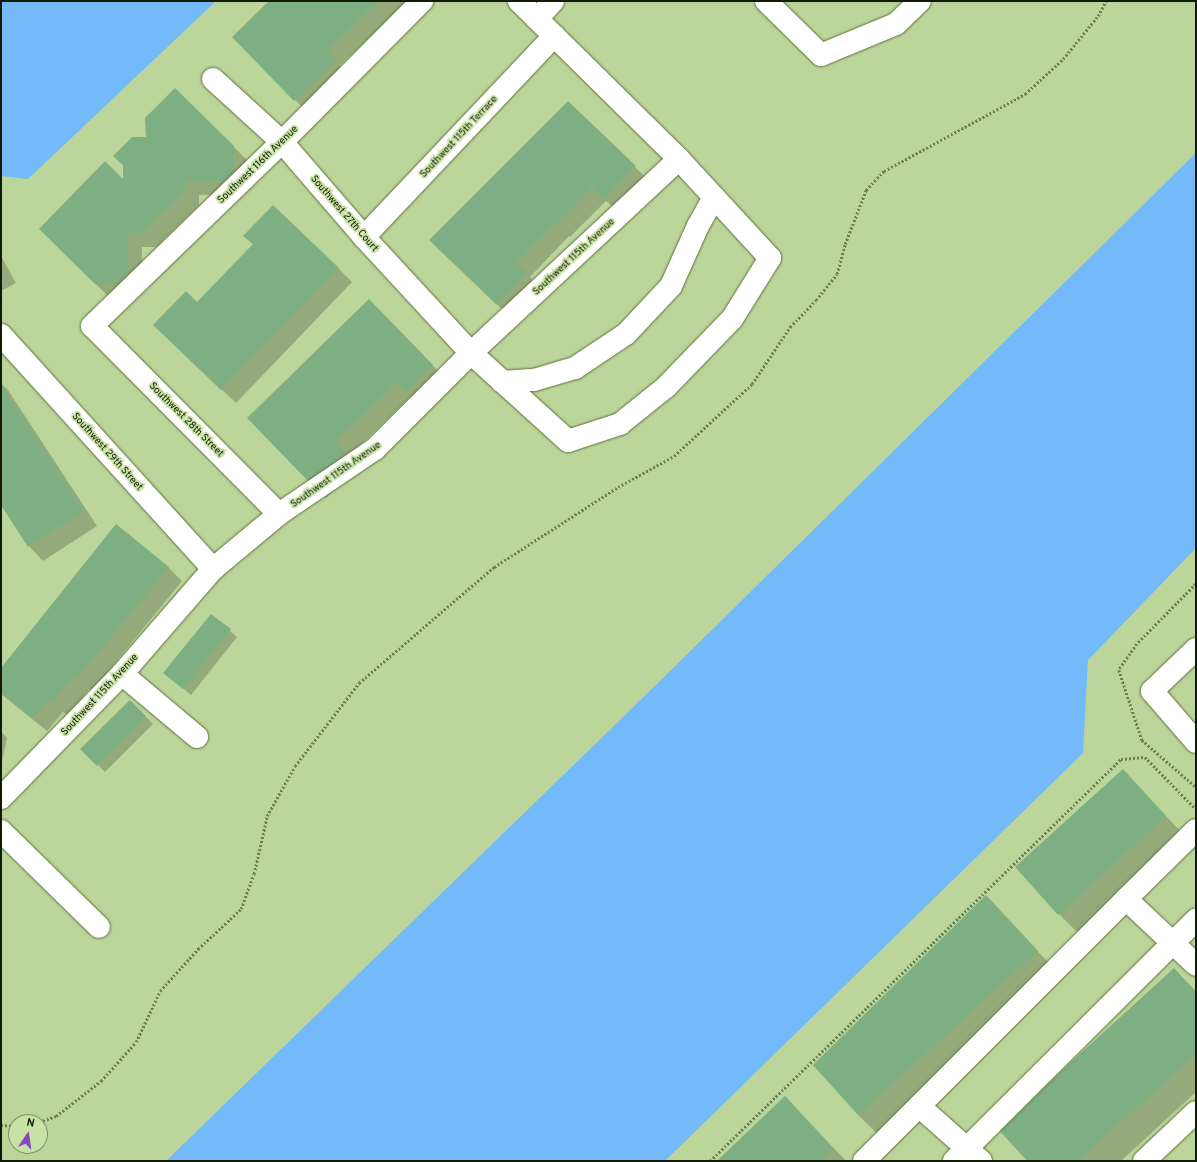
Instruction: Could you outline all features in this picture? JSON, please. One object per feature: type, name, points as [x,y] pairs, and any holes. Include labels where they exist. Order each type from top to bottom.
[{"type":"street","name":"Southwest 116th Avenue","points":[[92,326],[282,142],[422,1]]},
{"type":"street","points":[[502,382],[534,380],[575,368],[626,334],[671,286],[698,226],[714,197],[679,159],[519,1]]},
{"type":"street","points":[[536,19],[553,1]]},
{"type":"street","points":[[766,1],[822,55],[896,24],[920,1]]},
{"type":"street","name":"Southwest 115th Terrace","points":[[364,237],[554,36]]},
{"type":"street","name":"Southwest 27th Court","points":[[213,79],[282,142],[364,237],[471,353],[568,441],[620,424],[666,387],[732,319],[770,258],[714,197]]},
{"type":"street","name":"Southwest 115th Avenue","points":[[1,798],[122,674],[213,569],[280,514],[375,449],[471,353],[679,159]]},
{"type":"street","name":"Southwest 28th Street","points":[[92,326],[280,514]]},
{"type":"street","name":"Southwest 29th Street","points":[[1,335],[213,569]]},
{"type":"street","points":[[1196,649],[1152,691],[1196,742]]},
{"type":"street","points":[[122,674],[197,736]]},
{"type":"street","points":[[1,830],[99,927]]},
{"type":"street","points":[[864,1161],[1196,830]]},
{"type":"street","points":[[1126,899],[1196,965]]},
{"type":"street","points":[[919,1106],[968,1157],[1196,920]]},
{"type":"street","points":[[1144,1161],[1196,1112]]},
{"type":"path","points":[[48,1119],[56,1116],[101,1081],[136,1042],[160,990],[198,949],[241,909],[254,874],[267,816],[295,766],[359,683],[494,567],[618,487],[674,456],[752,384],[790,327],[816,300],[837,274],[845,244],[866,190],[884,171],[1025,94],[1063,59],[1098,16],[1106,1]]},
{"type":"path","points":[[710,1161],[1121,759],[1145,757],[1196,809]]},
{"type":"water","points":[[1,1],[216,1],[28,179],[1,176]]},
{"type":"water","points":[[1196,153],[1196,548],[1088,660],[1083,753],[665,1161],[166,1161],[658,683]]},
{"type":"building","points":[[269,1],[379,1],[327,50],[337,60],[294,101],[232,37]]},
{"type":"building","points":[[175,88],[234,146],[234,171],[225,181],[185,181],[185,191],[163,213],[162,212],[141,233],[128,233],[128,273],[117,284],[95,284],[39,229],[105,161],[123,179],[123,165],[113,156],[132,137],[146,137],[145,118]]},
{"type":"building","points":[[568,101],[636,166],[604,199],[592,187],[556,224],[555,223],[516,263],[527,273],[497,305],[429,240]]},
{"type":"building","points":[[273,205],[339,268],[221,390],[153,325],[186,291],[197,302],[253,244],[243,236]]},
{"type":"building","points":[[369,299],[433,365],[406,392],[397,382],[335,442],[345,452],[311,484],[247,418]]},
{"type":"building","points":[[1,385],[84,511],[28,547],[1,505]]},
{"type":"building","points":[[116,524],[169,567],[77,678],[74,676],[53,703],[48,699],[33,718],[1,693],[1,668]]},
{"type":"building","points":[[211,614],[231,629],[183,689],[163,673]]},
{"type":"building","points":[[130,700],[146,716],[97,766],[80,749]]},
{"type":"building","points":[[1123,769],[1166,816],[1058,915],[1015,867]]},
{"type":"building","points":[[986,895],[1038,951],[858,1115],[813,1065]]},
{"type":"building","points":[[1174,968],[1196,992],[1196,1054],[1078,1161],[1027,1161],[998,1129]]},
{"type":"building","points":[[785,1096],[834,1149],[821,1161],[717,1161]]}]
